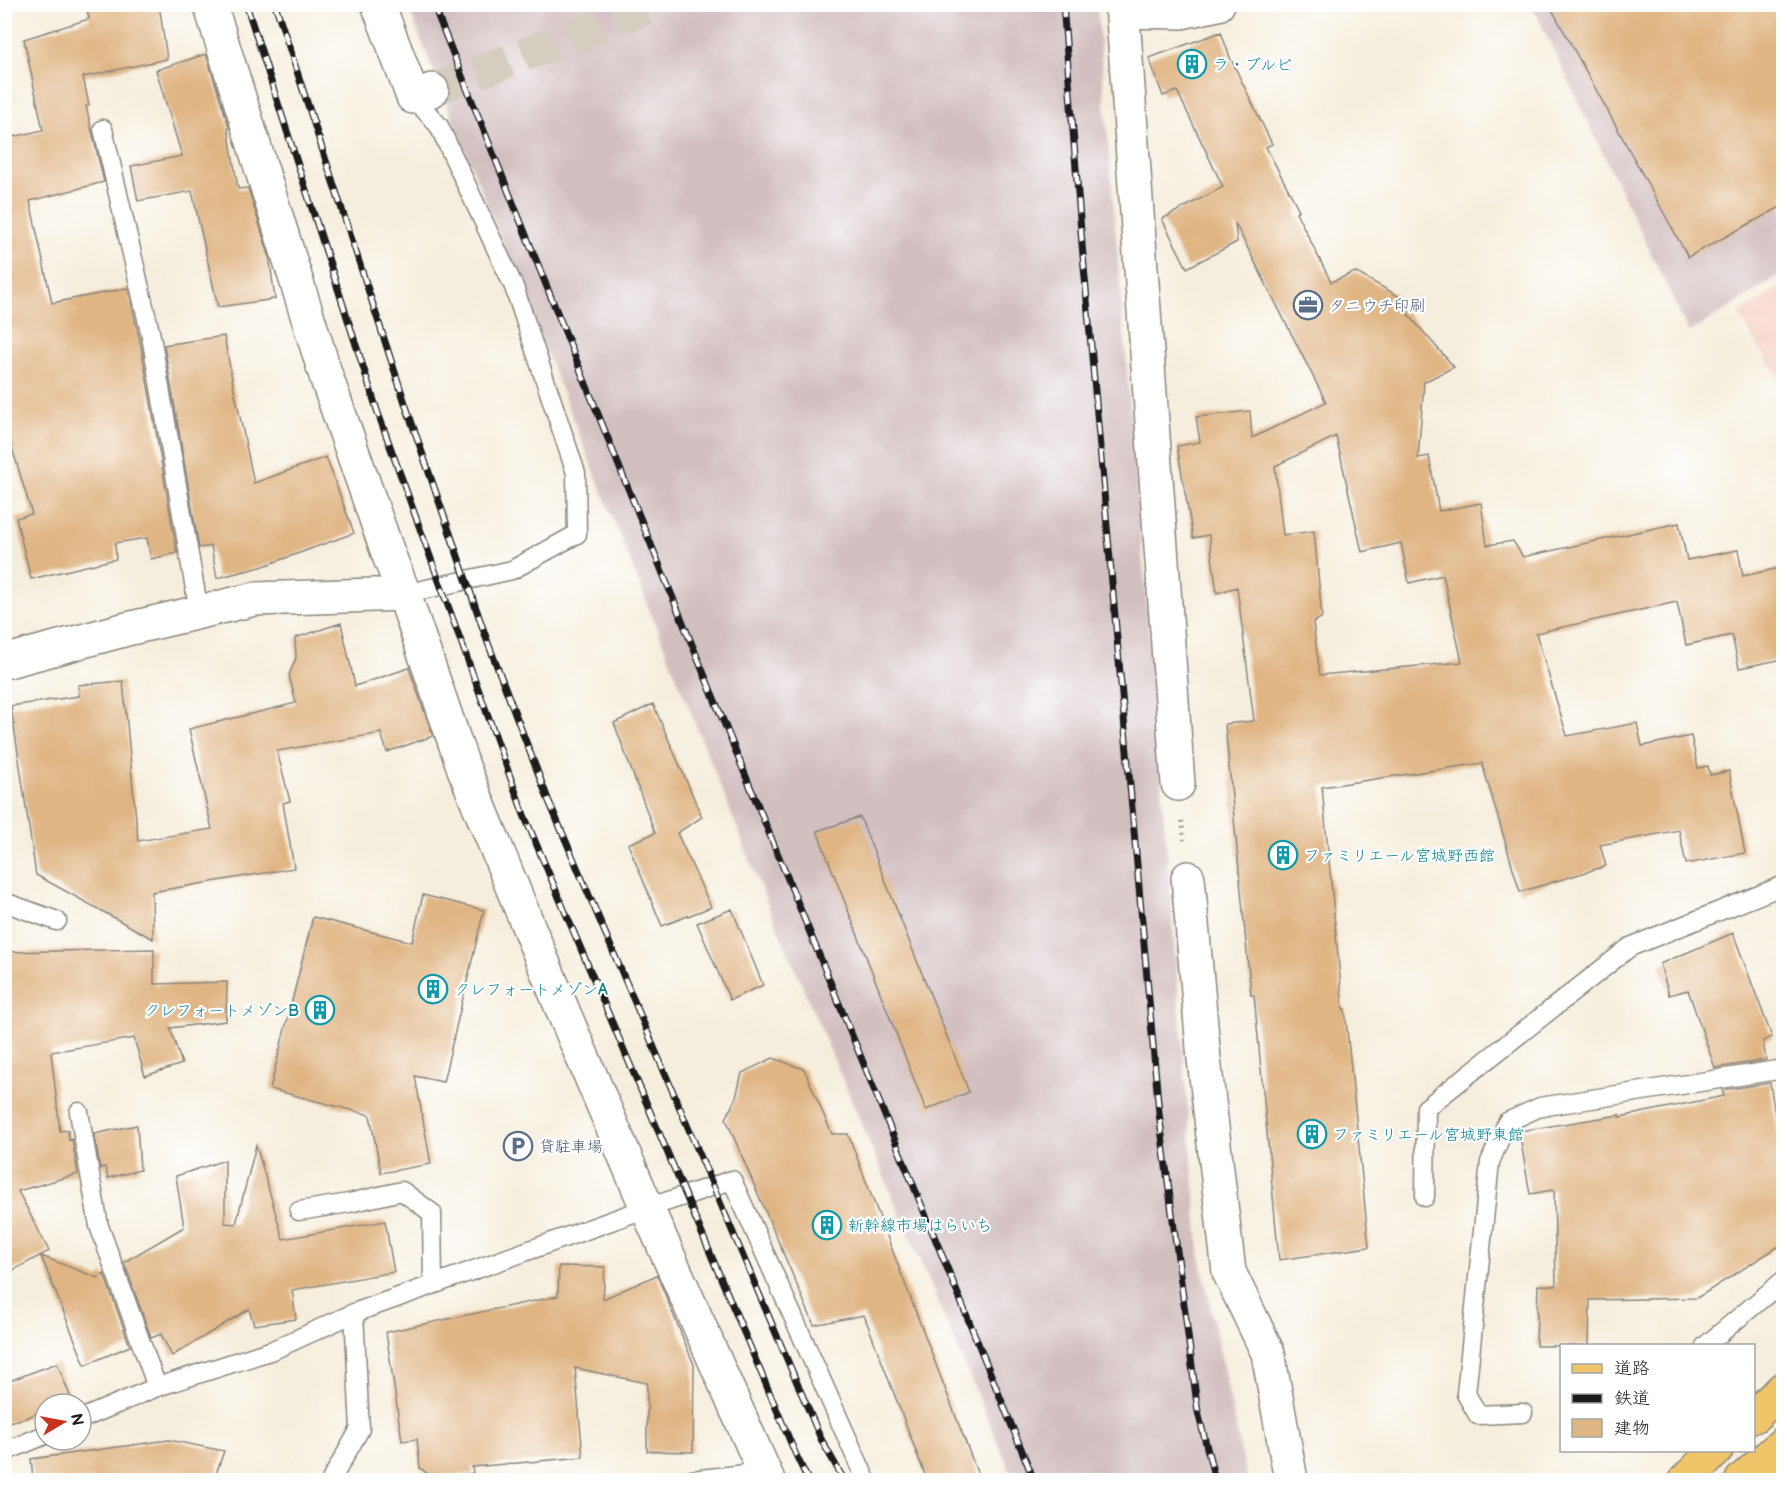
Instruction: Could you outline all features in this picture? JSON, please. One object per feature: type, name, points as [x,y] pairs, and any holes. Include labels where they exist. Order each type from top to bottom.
[{"type":"main road","points":[[1755,1415],[1784,1388]]},
{"type":"main road","points":[[1742,1480],[1784,1443]]},
{"type":"main road","points":[[1686,1480],[1714,1452]]},
{"type":"street","points":[[210,4],[327,379],[464,769],[563,1011],[765,1476]]},
{"type":"street","points":[[378,4],[422,93]]},
{"type":"street","points":[[1178,784],[1122,8],[1182,12],[1218,4]]},
{"type":"street","points":[[4,662],[127,629],[255,599],[404,594]]},
{"type":"street","points":[[1188,878],[1204,1059],[1229,1272],[1268,1353],[1291,1480]]},
{"type":"lane","points":[[404,594],[512,570],[577,534],[576,473],[514,287],[422,93]]},
{"type":"lane","points":[[103,129],[151,336],[199,612]]},
{"type":"lane","points":[[1425,1197],[1426,1108],[1630,947],[1784,885]]},
{"type":"lane","points":[[4,902],[57,921]]},
{"type":"lane","points":[[1523,1413],[1478,1415],[1466,1394],[1490,1162],[1507,1122],[1540,1107],[1784,1069]]},
{"type":"lane","points":[[79,1112],[99,1226],[157,1387]]},
{"type":"lane","points":[[93,1414],[157,1387],[273,1350],[354,1313],[433,1284],[732,1180],[866,1480]]},
{"type":"lane","points":[[299,1211],[402,1191],[432,1214],[433,1284]]},
{"type":"lane","points":[[1707,1344],[1784,1280]]},
{"type":"lane","points":[[331,1480],[360,1429],[354,1313]]},
{"type":"lane","points":[[4,1452],[33,1440]]},
{"type":"lane","points":[[692,1480],[765,1476]]},
{"type":"path","points":[[1178,784],[1188,878]]},
{"type":"shaded area","points":[[407,5],[1097,5],[1200,1257],[1247,1480],[1014,1480],[770,910]]},
{"type":"shaded area","points":[[1532,5],[1783,5],[1783,273],[1689,333]]},
{"type":"shaded area","points":[[1783,285],[1783,385],[1738,314]]},
{"type":"building","points":[[86,4],[159,4],[167,59],[83,77],[89,105],[86,106],[104,182],[30,201],[52,303],[128,288],[141,346],[177,553],[151,559],[147,538],[115,543],[116,559],[31,579],[16,518],[32,514],[4,421],[4,139],[43,130],[24,39],[89,19]]},
{"type":"building","points":[[1549,4],[1784,4],[1784,205],[1688,257]]},
{"type":"building","points":[[1221,32],[1229,55],[1272,144],[1266,147],[1299,210],[1296,212],[1331,282],[1355,272],[1397,295],[1407,313],[1454,367],[1424,382],[1418,458],[1429,456],[1439,511],[1481,503],[1487,545],[1513,541],[1523,557],[1679,523],[1687,560],[1738,550],[1743,576],[1784,567],[1784,659],[1739,668],[1732,635],[1686,645],[1677,602],[1536,633],[1567,736],[1637,723],[1642,746],[1691,736],[1698,768],[1708,766],[1710,775],[1729,771],[1745,853],[1686,864],[1679,830],[1600,845],[1606,866],[1520,892],[1482,763],[1322,787],[1369,1247],[1279,1260],[1225,724],[1254,721],[1237,587],[1217,593],[1209,535],[1193,538],[1177,446],[1200,442],[1196,417],[1250,411],[1252,438],[1326,402],[1235,223],[1237,242],[1187,268],[1162,219],[1223,187],[1177,91],[1163,96],[1149,58]],"holes":[[[1336,436],[1362,552],[1401,543],[1409,583],[1443,575],[1462,662],[1320,675],[1313,623],[1322,617],[1314,531],[1283,535],[1275,466]]]},
{"type":"building","points":[[206,54],[229,127],[238,189],[248,188],[269,255],[275,299],[218,307],[192,191],[138,201],[131,166],[182,156],[156,70]]},
{"type":"building","points":[[224,336],[254,483],[326,457],[354,533],[261,567],[217,578],[211,546],[199,548],[164,345]]},
{"type":"building","points":[[341,623],[355,686],[409,668],[433,736],[387,752],[381,733],[277,751],[290,801],[283,803],[294,868],[152,892],[153,939],[36,875],[11,706],[79,696],[78,685],[123,681],[138,841],[212,829],[189,729],[296,703],[289,675],[296,658],[295,638]]},
{"type":"building","points":[[653,704],[702,817],[677,833],[711,907],[662,926],[628,844],[655,833],[614,723]]},
{"type":"building","points":[[860,817],[969,1092],[926,1110],[817,831]]},
{"type":"building","points":[[423,895],[484,910],[443,1082],[415,1076],[431,1164],[381,1173],[370,1115],[270,1089],[313,917],[412,942]]},
{"type":"building","points":[[732,909],[763,985],[730,1000],[697,923]]},
{"type":"building","points":[[1733,933],[1772,1037],[1763,1041],[1766,1060],[1715,1068],[1688,990],[1669,995],[1660,964]]},
{"type":"building","points":[[154,949],[154,984],[227,982],[226,1021],[170,1028],[182,1064],[145,1076],[134,1038],[51,1052],[60,1131],[68,1130],[69,1140],[72,1139],[78,1174],[18,1191],[49,1251],[4,1275],[4,952]]},
{"type":"building","name":"新幹線市場はらいち","points":[[773,1058],[804,1069],[832,1134],[848,1134],[980,1480],[927,1480],[864,1315],[814,1325],[726,1119],[736,1097],[742,1073]]},
{"type":"building","points":[[1770,1083],[1784,1172],[1784,1243],[1697,1298],[1590,1300],[1589,1344],[1536,1346],[1538,1285],[1556,1286],[1554,1190],[1530,1194],[1519,1131],[1620,1115],[1620,1117],[1724,1096],[1722,1090]]},
{"type":"building","points":[[137,1125],[140,1170],[108,1178],[105,1167],[100,1168],[94,1134]]},
{"type":"building","points":[[256,1145],[283,1239],[385,1221],[394,1272],[292,1290],[296,1319],[254,1325],[249,1309],[172,1356],[161,1334],[151,1338],[124,1262],[184,1227],[176,1176],[225,1160],[225,1223],[236,1224]]},
{"type":"building","points":[[41,1256],[98,1278],[104,1274],[130,1346],[85,1365]]},
{"type":"building","points":[[559,1266],[605,1267],[603,1299],[657,1275],[694,1365],[693,1452],[647,1451],[647,1383],[575,1368],[583,1457],[472,1467],[473,1473],[435,1479],[420,1468],[417,1439],[402,1441],[386,1332],[558,1296]]},
{"type":"building","points":[[57,1363],[69,1392],[33,1392],[33,1415],[4,1423],[4,1383]]},
{"type":"building","points":[[169,1440],[224,1451],[214,1480],[33,1480],[31,1459]]},
{"type":"tunnel","points":[[432,90],[657,4]]},
{"type":"railway","points":[[246,4],[378,413],[524,815],[808,1480]]},
{"type":"railway","points":[[275,4],[406,406],[488,643],[548,799],[821,1439],[844,1480]]},
{"type":"railway","points":[[433,4],[623,476],[1034,1480]]},
{"type":"railway","points":[[1063,4],[1159,1113],[1198,1412],[1215,1480]]},
{"type":"place","name":"ラ・ブルビ","points":[[1192,64]]},
{"type":"place","name":"タニウチ印刷","points":[[1308,305]]},
{"type":"place","name":"ファミリエール宮城野西館","points":[[1283,855]]},
{"type":"place","name":"クレフォートメゾンA","points":[[433,989]]},
{"type":"place","name":"クレフォートメゾンB","points":[[320,1010]]},
{"type":"place","name":"ファミリエール宮城野東館","points":[[1312,1134]]},
{"type":"place","name":"貸駐車場","points":[[518,1146]]},
{"type":"place","name":"新幹線市場はらいち","points":[[827,1225]]}]
